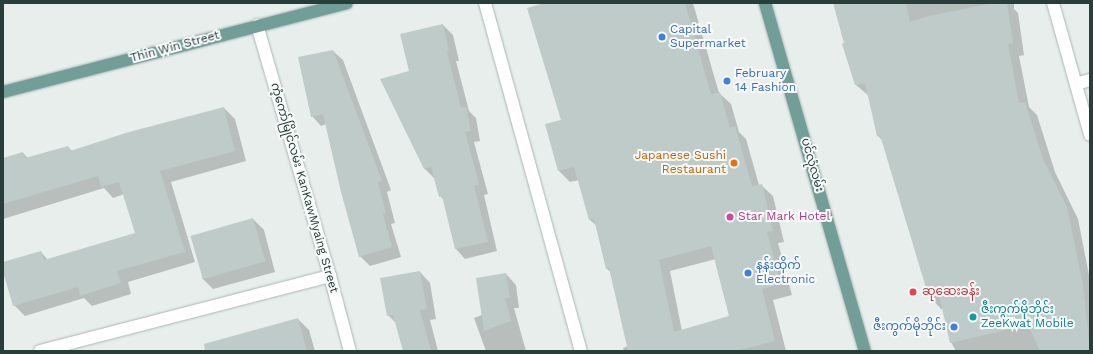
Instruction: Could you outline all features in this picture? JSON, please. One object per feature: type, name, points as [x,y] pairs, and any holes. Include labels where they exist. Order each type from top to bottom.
[{"type":"main road","name":"Thin Win Street","points":[[3,92],[256,25],[347,3]]},
{"type":"main road","name":"ပင်လုံလမ်း","points":[[765,3],[865,351]]},
{"type":"street","points":[[485,3],[581,351]]},
{"type":"street","points":[[1053,3],[1090,135]]},
{"type":"street","name":"ကံ့ကော်မြိုင်လမ်း KanKawMyaing Street","points":[[256,25],[330,276],[350,351]]},
{"type":"street","points":[[1076,84],[1090,80]]},
{"type":"street","points":[[40,351],[330,276]]},
{"type":"building","points":[[544,3],[685,3],[711,94],[720,92],[730,128],[735,126],[752,186],[762,184],[773,231],[767,232],[781,284],[762,289],[775,341],[735,351],[628,351],[609,268],[606,269],[594,219],[589,220],[574,167],[558,171],[545,124],[561,120],[527,8]],"holes":[[[711,246],[729,316],[674,332],[659,260]]]},
{"type":"building","points":[[833,3],[906,3],[910,22],[929,16],[993,3],[1007,3],[1013,43],[1008,44],[1019,103],[1025,102],[1043,159],[1067,207],[1083,284],[1090,351],[1040,351],[1028,325],[950,343],[939,295],[929,298],[880,135],[877,136],[865,83],[855,85],[842,44],[844,43]]},
{"type":"building","points":[[443,24],[449,51],[447,52],[461,108],[466,107],[471,131],[465,132],[479,184],[474,186],[488,242],[455,249],[442,196],[439,197],[431,167],[424,169],[380,79],[409,71],[400,34]]},
{"type":"building","points":[[333,50],[382,181],[378,182],[386,213],[383,214],[392,247],[359,257],[341,192],[323,114],[311,117],[298,57]]},
{"type":"building","points":[[224,107],[235,151],[160,171],[185,252],[117,271],[121,283],[80,296],[78,287],[13,306],[3,272],[3,262],[41,251],[44,260],[135,233],[119,182],[101,187],[98,176],[3,204],[3,158],[23,152],[25,158],[68,146],[70,151],[129,132]]},
{"type":"building","points":[[253,218],[265,261],[203,279],[191,236]]},
{"type":"building","points":[[420,271],[427,309],[420,310],[431,351],[403,351],[393,315],[387,316],[380,278]]},
{"type":"building","points":[[506,273],[510,298],[505,298],[511,321],[484,331],[476,278]]},
{"type":"building","points":[[298,318],[307,351],[205,351],[204,344]]},
{"type":"place","name":"Capital Supermarket","points":[[662,37]]},
{"type":"place","name":"February 14 Fashion","points":[[727,81]]},
{"type":"place","name":"Japanese Sushi Restaurant","points":[[734,163]]},
{"type":"place","name":"Star Mark Hotel","points":[[730,217]]},
{"type":"place","name":"နန်းထိုက် Electronic","points":[[748,273]]},
{"type":"place","name":"ဆုဆေးခန်း","points":[[913,292]]},
{"type":"place","name":"ဇီးကွက်မိုဘိုင်း ZeeKwat Mobile","points":[[973,317]]},
{"type":"place","name":"ဇီးကွက်မိုဘိုင်း","points":[[954,327]]}]
